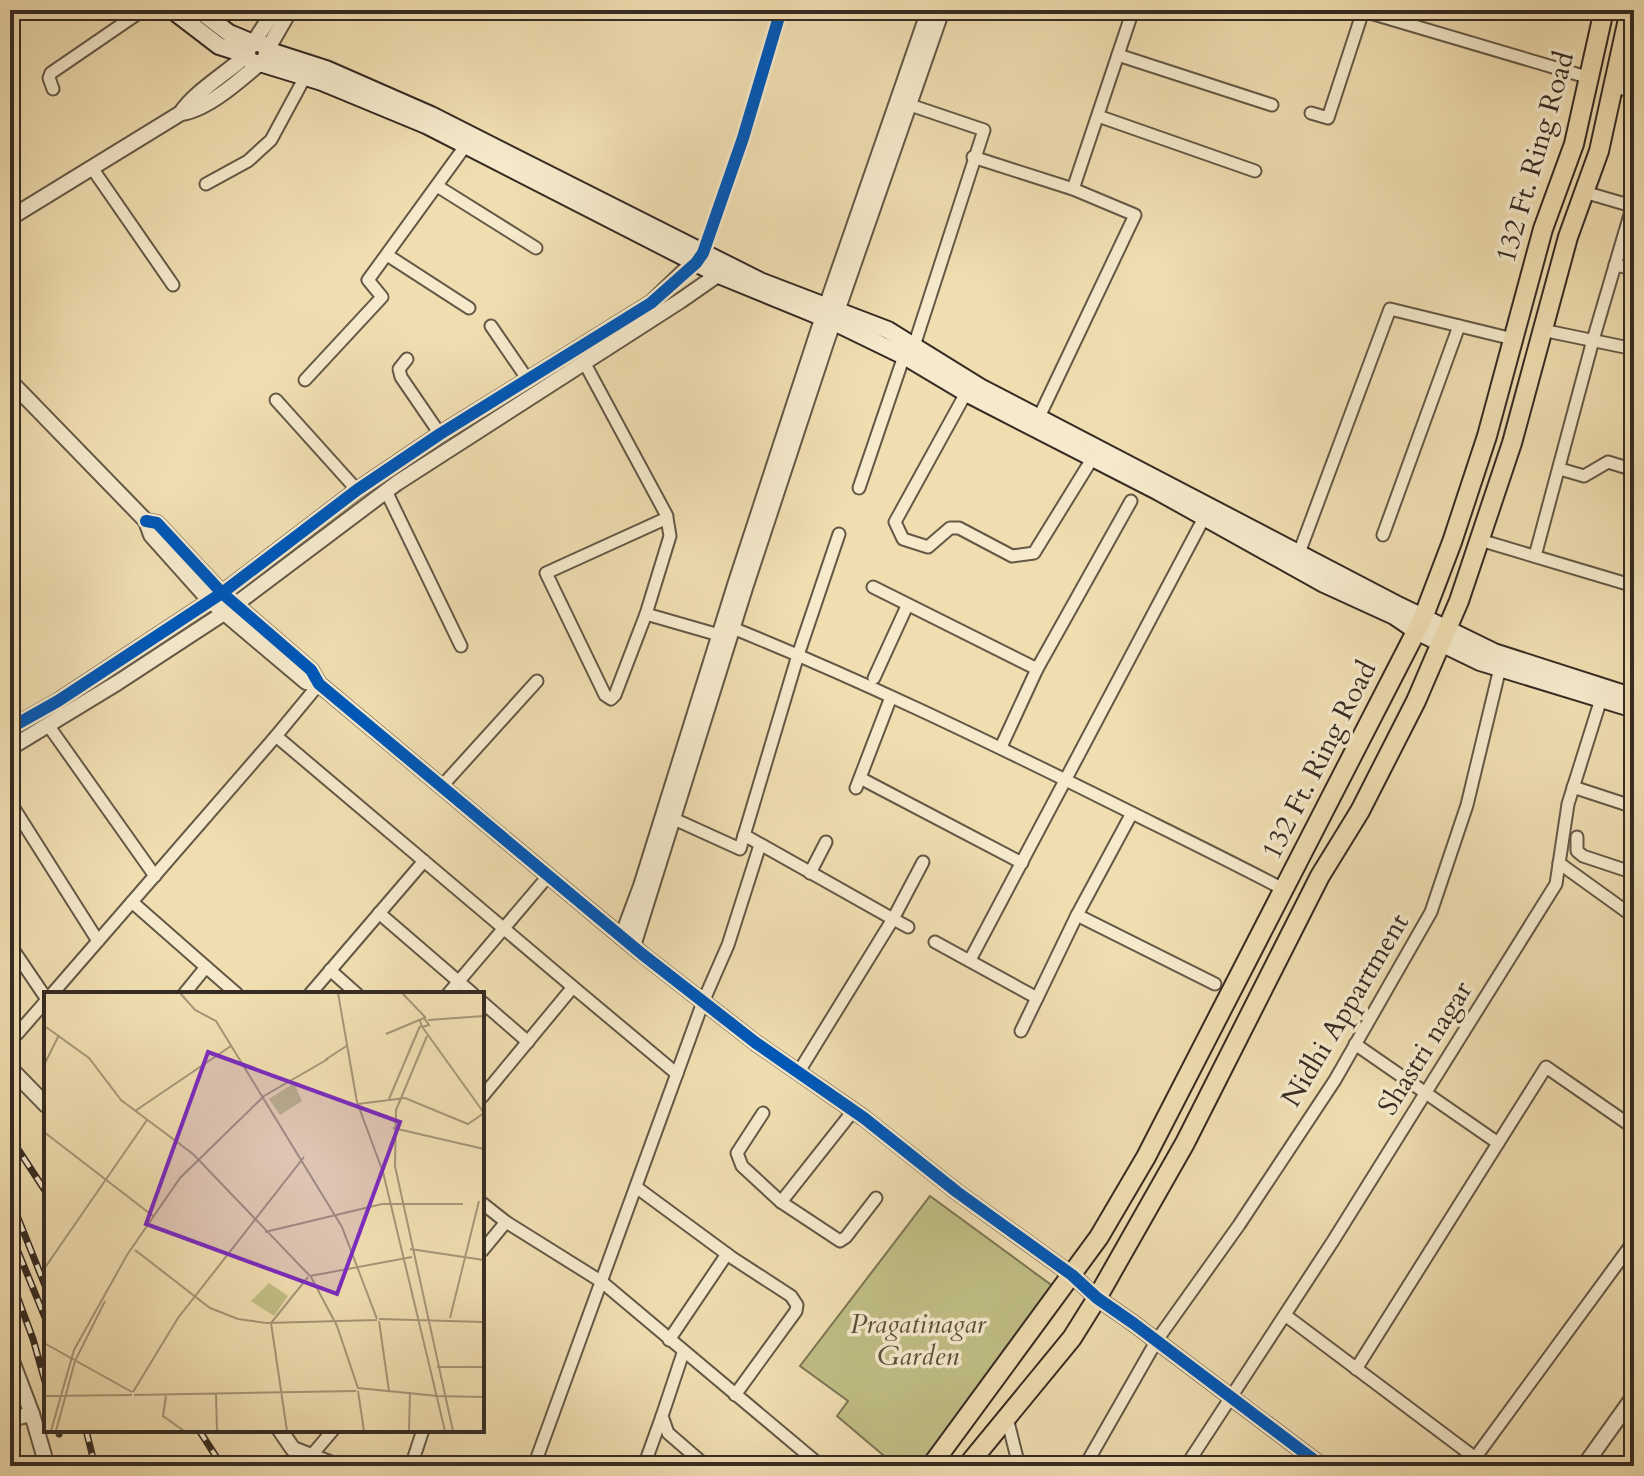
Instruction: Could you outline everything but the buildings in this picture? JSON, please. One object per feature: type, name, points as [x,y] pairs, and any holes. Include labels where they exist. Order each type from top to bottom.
[{"type":"main road","points":[[172,10],[219,46],[326,69],[431,115],[699,258]]},
{"type":"main road","points":[[199,10],[257,53],[305,77],[426,125],[724,270],[909,351],[1039,417],[1299,553],[1445,637],[1480,662],[1634,709]]},
{"type":"main road","name":"132 Ft. Ring Road","points":[[931,1466],[1099,1237],[1146,1157],[1420,624],[1475,474],[1543,229],[1574,144],[1604,10]]},
{"type":"main road","name":"132 Ft. Ring Road","points":[[967,1466],[1072,1338],[1097,1298],[1185,1143],[1320,876],[1360,811],[1416,701],[1445,637],[1512,443],[1568,237],[1599,151],[1630,10]]},
{"type":"main road","points":[[909,351],[966,393],[1205,516],[1324,584],[1394,616],[1420,624]]},
{"type":"main road","points":[[1445,637],[1634,697]]},
{"type":"street","points":[[53,89],[49,78],[51,73],[143,10]]},
{"type":"street","points":[[257,53],[275,10]]},
{"type":"street","points":[[10,218],[181,113],[188,101],[257,53],[282,28],[290,10]]},
{"type":"street","points":[[10,728],[58,701],[216,597],[357,490],[440,434],[651,303],[699,258],[743,138],[781,10]]},
{"type":"street","points":[[628,942],[641,886],[929,10]]},
{"type":"street","points":[[830,314],[910,105],[942,10]]},
{"type":"street","points":[[1073,189],[1133,10]]},
{"type":"street","points":[[1311,113],[1328,118],[1362,10],[1590,78]]},
{"type":"street","points":[[1118,55],[1272,105]]},
{"type":"street","points":[[206,184],[248,161],[271,140],[305,77]]},
{"type":"street","points":[[1616,84],[1634,92]]},
{"type":"street","points":[[859,488],[984,130],[910,105]]},
{"type":"street","points":[[1098,116],[1255,171]]},
{"type":"street","points":[[305,380],[382,297],[368,280],[466,145]]},
{"type":"street","points":[[973,157],[1073,189],[1135,215],[1039,417]]},
{"type":"street","points":[[92,168],[173,285]]},
{"type":"street","points":[[437,186],[536,248]]},
{"type":"street","points":[[1535,556],[1633,204],[1584,192]]},
{"type":"street","points":[[387,255],[469,308]]},
{"type":"street","points":[[1615,265],[1634,269]]},
{"type":"street","points":[[10,748],[229,609],[386,491],[724,270]]},
{"type":"street","points":[[1299,553],[1390,309],[1513,339]]},
{"type":"street","points":[[491,326],[528,380]]},
{"type":"street","points":[[1383,535],[1459,326]]},
{"type":"street","points":[[1542,330],[1634,349]]},
{"type":"street","points":[[407,359],[399,369],[401,377],[440,434]]},
{"type":"street","points":[[584,362],[667,518],[670,536],[646,614],[611,699],[605,695],[546,573],[667,518]]},
{"type":"street","points":[[10,381],[146,521],[151,535],[229,609],[311,670],[319,684],[628,942],[703,1002],[1072,1275],[1097,1298],[1322,1466]]},
{"type":"street","points":[[966,393],[895,522],[903,539],[923,548],[950,528],[959,528],[1012,556],[1034,553],[1092,459]]},
{"type":"street","points":[[276,400],[357,490]]},
{"type":"street","points":[[1560,469],[1584,476],[1608,462],[1634,470]]},
{"type":"street","points":[[386,491],[461,646]]},
{"type":"street","points":[[1001,747],[1037,669],[1131,501]]},
{"type":"street","points":[[970,960],[1205,516]]},
{"type":"street","points":[[674,819],[740,849],[798,655],[839,534]]},
{"type":"street","points":[[1480,540],[1634,586]]},
{"type":"street","points":[[873,587],[1037,669]]},
{"type":"street","points":[[874,678],[907,606]]},
{"type":"street","points":[[646,614],[725,629],[798,655],[1001,747],[1285,890]]},
{"type":"street","points":[[628,942],[674,819],[725,629]]},
{"type":"street","name":"Nidhi Appartment","points":[[1085,1466],[1157,1340],[1239,1225],[1335,1080],[1431,912],[1467,805],[1500,668]]},
{"type":"street","points":[[442,786],[537,681]]},
{"type":"street","points":[[54,992],[319,684]]},
{"type":"street","points":[[891,697],[859,784],[1022,863]]},
{"type":"street","name":"Shastri nagar","points":[[1186,1466],[1425,1095],[1556,884],[1573,787],[1601,699]]},
{"type":"street","points":[[48,725],[155,876]]},
{"type":"street","points":[[276,736],[677,1074]]},
{"type":"street","points":[[1573,787],[1634,807]]},
{"type":"street","points":[[10,802],[98,941]]},
{"type":"street","points":[[1021,1031],[1077,915],[1132,813]]},
{"type":"street","points":[[744,835],[908,927]]},
{"type":"street","points":[[1577,837],[1577,851],[1583,856],[1634,873]]},
{"type":"street","points":[[810,873],[826,842]]},
{"type":"street","points":[[534,1466],[703,1002],[728,945],[760,845]]},
{"type":"street","points":[[312,992],[424,861]]},
{"type":"street","points":[[798,1073],[893,919],[923,862]]},
{"type":"street","points":[[1559,863],[1634,917]]},
{"type":"street","points":[[450,992],[549,875]]},
{"type":"street","points":[[132,902],[235,992]]},
{"type":"street","points":[[379,913],[470,992]]},
{"type":"street","points":[[1077,915],[1215,984]]},
{"type":"street","points":[[935,942],[1037,998]]},
{"type":"street","points":[[10,945],[44,996]]},
{"type":"street","points":[[186,992],[206,967]]},
{"type":"street","points":[[330,970],[355,992]]},
{"type":"street","points":[[484,1095],[573,987]]},
{"type":"street","points":[[10,1042],[44,1001]]},
{"type":"street","points":[[484,1004],[528,1042]]},
{"type":"street","points":[[1355,1044],[1498,1143]]},
{"type":"street","points":[[1356,1369],[1546,1067],[1634,1128]]},
{"type":"street","points":[[10,1068],[44,1103]]},
{"type":"street","points":[[781,1202],[853,1111]]},
{"type":"street","points":[[763,1113],[737,1153],[738,1160],[781,1202],[840,1241],[876,1198]]},
{"type":"street","points":[[636,1187],[727,1254],[791,1296],[797,1305],[796,1311],[735,1395]]},
{"type":"street","points":[[484,1205],[506,1222],[602,1282],[821,1466]]},
{"type":"street","points":[[484,1249],[506,1222]]},
{"type":"street","points":[[1475,1458],[1633,1245]]},
{"type":"street","points":[[669,1340],[727,1254]]},
{"type":"street","points":[[1285,1315],[1486,1466]]},
{"type":"street","points":[[644,1466],[683,1353]]},
{"type":"street","points":[[10,1356],[47,1466]]},
{"type":"street","points":[[1584,1466],[1634,1396]]},
{"type":"street","points":[[10,1419],[32,1414]]},
{"type":"street","points":[[662,1416],[668,1433],[706,1466]]},
{"type":"street","points":[[1007,1418],[1019,1466]]},
{"type":"street","points":[[281,1432],[293,1449],[337,1466]]},
{"type":"street","points":[[311,1456],[331,1432]]},
{"type":"street","points":[[411,1466],[422,1432]]},
{"type":"green space","name":"Pragatinagar Garden","points":[[930,1196],[1054,1287],[922,1466],[896,1466],[837,1416],[848,1401],[800,1366]]},
{"type":"railway","points":[[10,1137],[44,1189]]},
{"type":"railway","points":[[10,1198],[44,1283]]},
{"type":"railway","points":[[10,1232],[44,1315]]},
{"type":"railway","points":[[10,1277],[44,1378]]},
{"type":"railway","points":[[86,1432],[95,1466]]},
{"type":"railway","points":[[200,1432],[222,1466]]},
{"type":"cycle path","points":[[10,728],[58,701],[222,593],[357,490],[440,434],[651,303],[696,263],[703,253],[743,138],[781,10]]},
{"type":"cycle path","points":[[146,521],[157,523],[222,593],[311,670],[319,684],[642,954],[756,1043],[864,1118],[957,1192],[1072,1275],[1097,1298],[1322,1466]]}]
